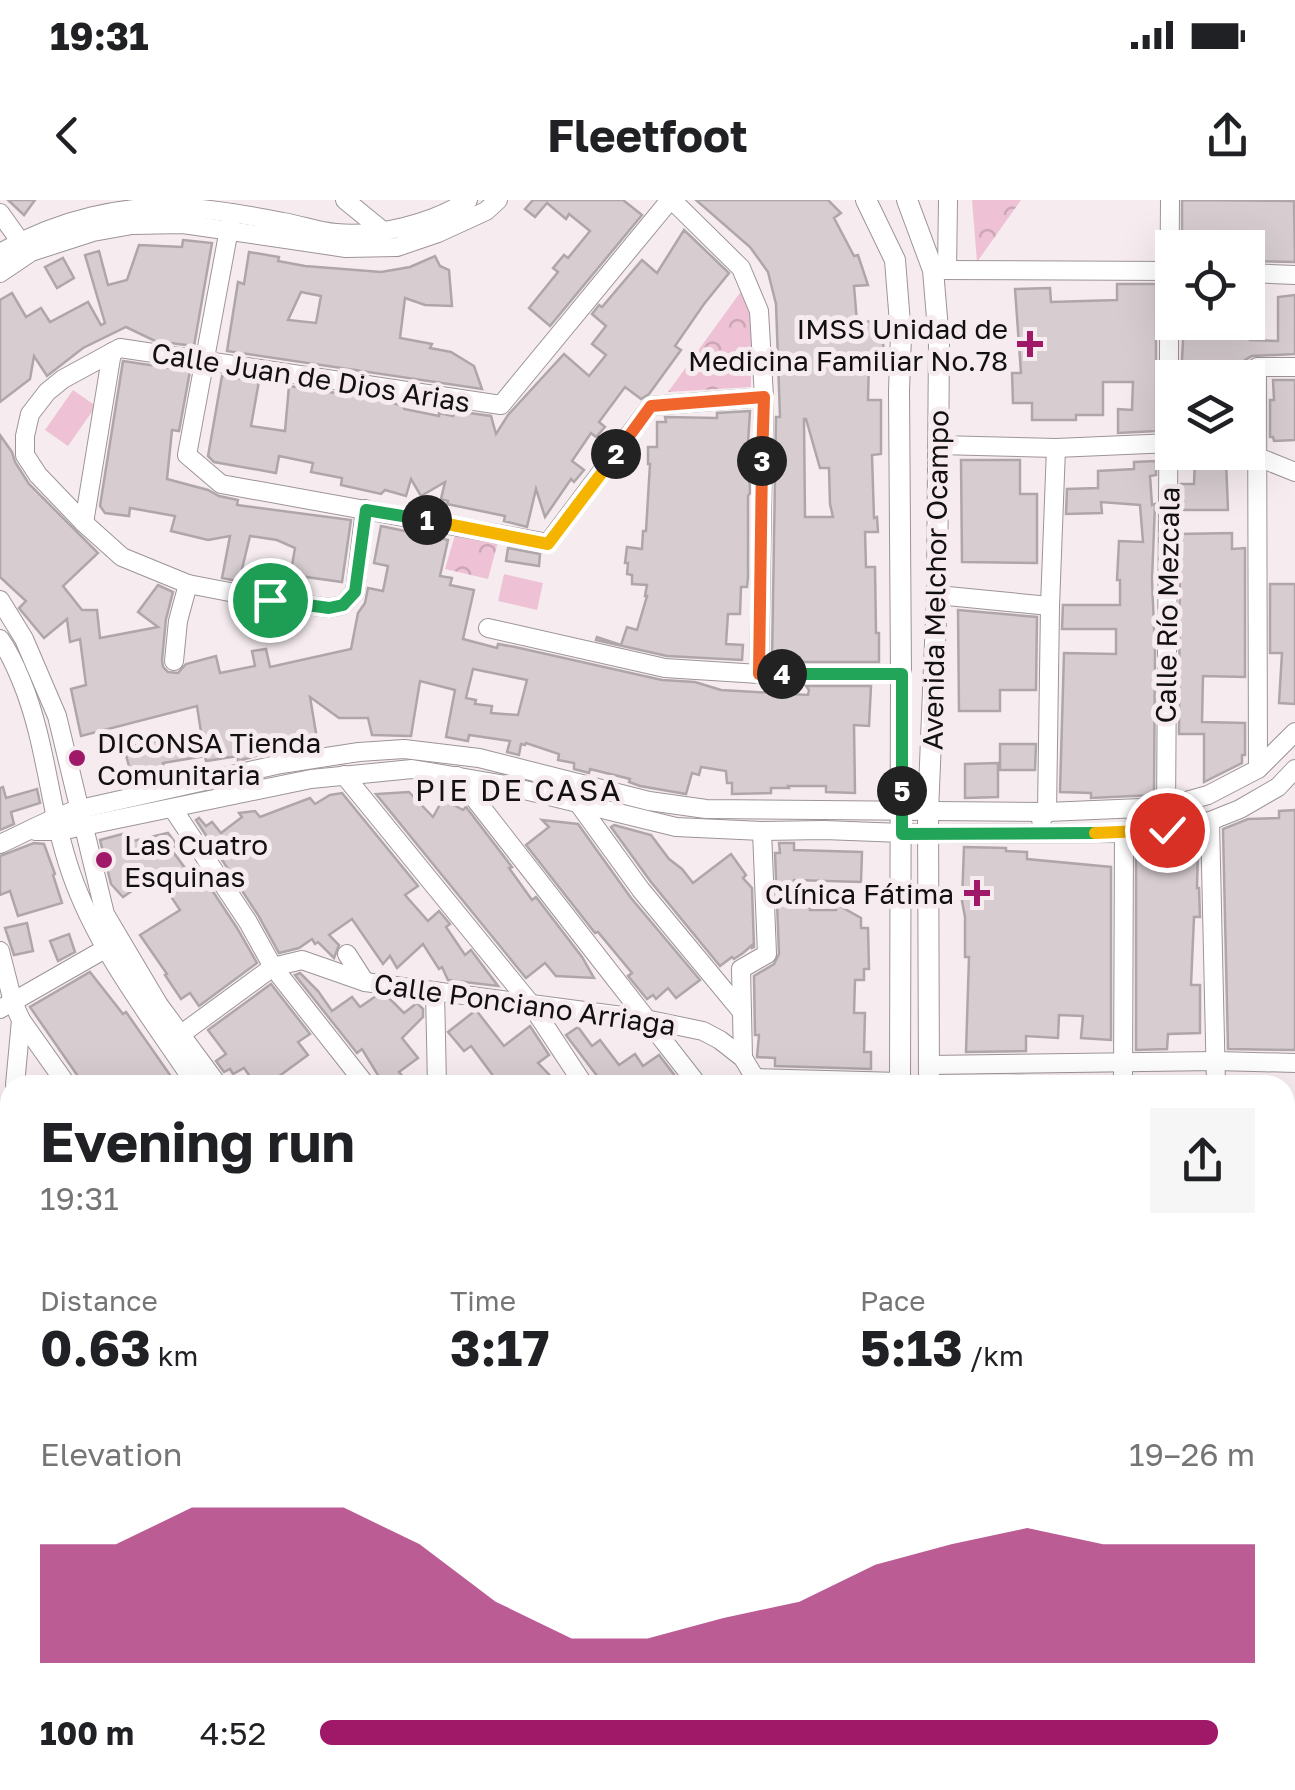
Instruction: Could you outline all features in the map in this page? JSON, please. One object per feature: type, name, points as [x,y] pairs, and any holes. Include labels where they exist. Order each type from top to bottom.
[{"type":"main road","name":"Avenida Melchor Ocampo","points":[[866,200],[894,260],[900,336],[900,1075]]},
{"type":"main road","name":"Avenida Melchor Ocampo","points":[[907,200],[940,270],[937,595],[928,812],[929,1075]]},
{"type":"street","points":[[93,216],[105,200]]},
{"type":"street","points":[[344,200],[383,231]]},
{"type":"street","points":[[0,273],[31,252],[93,232],[132,225],[231,221],[337,234],[383,231],[432,218],[468,200]]},
{"type":"street","points":[[0,253],[52,228],[93,216],[120,210],[187,208],[346,248],[397,247],[486,212],[498,200]]},
{"type":"street","points":[[671,200],[732,259],[745,276],[760,311],[764,397],[759,674]]},
{"type":"street","name":"Calle Juan de Dios Arias","points":[[366,510],[355,592],[343,605],[329,608],[188,584],[122,557],[38,475],[26,454],[30,414],[62,379],[120,348],[501,405],[671,200]]},
{"type":"street","points":[[948,200],[940,270],[1155,270]]},
{"type":"street","name":"Calle Río Mezcala","points":[[1170,200],[1171,230]]},
{"type":"street","points":[[0,212],[20,242]]},
{"type":"street","points":[[231,221],[187,455],[221,484],[548,544],[651,406],[764,397]]},
{"type":"street","points":[[1265,274],[1295,275]]},
{"type":"street","points":[[84,523],[112,352]]},
{"type":"street","points":[[1265,367],[1295,367]]},
{"type":"street","points":[[938,445],[1056,448],[1155,444]]},
{"type":"street","points":[[1032,833],[1047,812],[1056,448]]},
{"type":"street","points":[[1265,459],[1295,472]]},
{"type":"street","name":"Calle Río Mezcala","points":[[1167,830],[1170,470]]},
{"type":"street","points":[[1252,470],[1258,769]]},
{"type":"street","points":[[174,661],[178,620],[188,584]]},
{"type":"street","points":[[937,595],[1050,606]]},
{"type":"street","points":[[0,600],[24,638],[56,716],[105,914],[190,1075]]},
{"type":"street","points":[[488,628],[664,668],[759,674],[902,674]]},
{"type":"street","points":[[0,639],[32,705],[71,872],[91,922],[105,949],[211,1075]]},
{"type":"street","points":[[0,844],[58,824],[281,764],[404,749],[479,758],[649,801],[706,810],[1047,812],[1165,807],[1208,795],[1258,769],[1295,732]]},
{"type":"street","points":[[43,752],[65,748]]},
{"type":"street","points":[[82,818],[173,809],[311,779],[412,770],[500,784],[676,827],[902,834],[1124,833],[1210,821],[1278,787],[1295,770]]},
{"type":"street","points":[[344,776],[530,1003],[577,1075]]},
{"type":"street","points":[[457,776],[686,1075]]},
{"type":"street","points":[[578,804],[641,890],[742,1012]]},
{"type":"street","points":[[173,809],[273,967],[358,1075]]},
{"type":"street","points":[[1210,821],[1216,1075]]},
{"type":"street","points":[[743,1058],[742,969],[767,954],[762,831]]},
{"type":"street","points":[[1123,1075],[1124,833]]},
{"type":"street","points":[[6,1005],[105,949]]},
{"type":"street","points":[[0,951],[6,1005],[60,1075]]},
{"type":"street","points":[[347,954],[365,982]]},
{"type":"street","name":"Calle Ponciano Arriaga","points":[[273,967],[302,960],[365,982],[645,1019],[702,1031],[743,1058],[752,1075]]},
{"type":"street","points":[[180,1034],[273,967]]},
{"type":"street","points":[[435,991],[438,1075]]},
{"type":"street","points":[[15,1075],[20,1020]]},
{"type":"street","points":[[929,1075],[1123,1062],[1295,1063]]},
{"type":"green space","points":[[972,200],[1021,200],[977,262]]},
{"type":"green space","points":[[742,290],[751,319],[751,387],[668,392]]},
{"type":"green space","points":[[73,390],[96,406],[68,446],[45,430]]},
{"type":"green space","points":[[455,535],[498,542],[488,579],[445,569]]},
{"type":"green space","points":[[504,574],[543,583],[537,610],[498,601]]},
{"type":"building","points":[[8,200],[35,200],[24,215]]},
{"type":"building","points":[[533,200],[623,200],[642,215],[550,326],[529,308],[558,272],[553,268],[564,255],[568,258],[590,231],[569,214],[566,219],[547,203],[535,217],[525,209]]},
{"type":"building","points":[[696,200],[828,200],[841,213],[834,218],[854,256],[858,255],[868,285],[854,286],[857,322],[882,321],[884,359],[869,359],[868,400],[881,400],[881,454],[872,455],[878,532],[865,532],[866,567],[875,567],[879,662],[772,662],[776,417],[780,417],[776,304],[768,272],[750,247]],"holes":[[[806,419],[820,468],[829,468],[833,517],[805,517]]]},
{"type":"building","points":[[1182,200],[1294,201],[1295,262],[1265,261],[1265,230],[1182,230]]},
{"type":"building","points":[[684,230],[729,273],[675,346],[681,350],[649,394],[641,399],[625,387],[599,422],[605,427],[596,437],[591,433],[572,461],[584,470],[574,482],[571,479],[545,517],[536,489],[527,527],[504,521],[505,516],[447,504],[441,499],[445,482],[421,496],[411,479],[406,496],[385,490],[381,494],[341,485],[342,478],[311,472],[313,463],[279,456],[276,473],[214,462],[208,456],[222,376],[259,381],[251,426],[285,431],[289,386],[377,399],[439,416],[453,416],[454,411],[491,416],[496,434],[508,415],[564,354],[589,376],[606,355],[592,344],[606,326],[592,314],[642,260],[657,273]]},
{"type":"building","points":[[183,240],[212,243],[194,346],[155,341],[126,327],[83,348],[47,376],[34,356],[30,379],[0,402],[0,300],[12,293],[26,317],[41,308],[50,322],[88,302],[101,325],[105,323],[85,255],[99,251],[108,285],[127,280],[139,245],[182,247]]},
{"type":"building","points":[[249,252],[305,266],[381,272],[410,267],[435,256],[440,266],[449,270],[452,306],[425,305],[405,298],[400,338],[432,344],[430,348],[451,352],[474,366],[482,389],[227,351],[238,282],[244,284]],"holes":[[[301,292],[321,296],[316,323],[288,320]]]},
{"type":"building","points":[[63,258],[74,278],[57,288],[45,267]]},
{"type":"building","points":[[1117,284],[1155,284],[1155,431],[1118,433],[1118,409],[1132,410],[1133,382],[1103,382],[1103,415],[1076,415],[1076,420],[1032,420],[1032,403],[1013,403],[1012,373],[1021,373],[1015,289],[1050,288],[1051,302],[1117,300]]},
{"type":"building","points":[[1295,295],[1295,354],[1252,356],[1245,360],[1182,360],[1183,340],[1278,341],[1278,297]]},
{"type":"building","points":[[123,361],[190,371],[179,431],[172,430],[167,479],[238,500],[237,505],[351,520],[342,582],[306,577],[303,592],[288,589],[295,548],[277,540],[250,536],[242,569],[275,578],[273,588],[222,578],[230,536],[208,540],[171,531],[175,516],[130,508],[129,516],[105,513],[100,506]]},
{"type":"building","points":[[1273,380],[1295,380],[1295,440],[1274,441],[1270,437]]},
{"type":"building","points":[[750,411],[747,587],[741,587],[740,614],[728,614],[726,644],[743,645],[742,660],[667,656],[596,640],[597,637],[621,645],[627,627],[637,630],[647,596],[647,585],[632,584],[625,563],[627,547],[642,549],[648,447],[657,447],[657,422],[666,422],[665,417],[717,418],[717,413]]},
{"type":"building","points":[[0,435],[29,484],[98,553],[63,586],[82,610],[97,610],[100,638],[158,627],[138,612],[158,585],[173,592],[162,660],[168,672],[178,673],[186,664],[216,656],[220,673],[255,666],[252,651],[266,649],[270,667],[351,649],[368,588],[383,591],[388,566],[374,563],[381,526],[448,540],[440,576],[452,578],[450,585],[474,590],[463,639],[721,690],[808,695],[806,686],[871,686],[869,726],[854,725],[855,793],[826,792],[826,786],[788,786],[771,788],[771,793],[732,794],[726,771],[701,767],[699,775],[692,773],[686,794],[640,786],[629,782],[630,779],[590,769],[589,773],[574,769],[574,763],[558,760],[559,754],[526,743],[521,744],[519,755],[507,752],[510,741],[469,735],[468,741],[446,737],[455,690],[420,681],[411,736],[372,735],[368,718],[339,718],[310,697],[317,739],[238,761],[238,756],[206,761],[205,756],[163,763],[166,777],[134,784],[124,748],[201,732],[197,706],[81,736],[71,689],[86,685],[80,639],[70,642],[67,619],[44,638],[19,608],[26,601],[0,577]],"holes":[[[473,669],[527,680],[518,715],[491,713],[492,706],[475,704],[476,700],[466,698]]]},
{"type":"building","points":[[961,460],[1020,460],[1020,494],[1037,494],[1037,563],[962,562]]},
{"type":"building","points":[[1155,461],[1156,470],[1156,475],[1150,476],[1152,505],[1155,504],[1154,795],[1091,798],[1091,793],[1060,792],[1064,653],[1116,654],[1116,629],[1062,629],[1063,605],[1120,605],[1119,541],[1143,542],[1140,505],[1101,502],[1102,513],[1066,514],[1067,489],[1098,488],[1098,471],[1134,469],[1134,462]]},
{"type":"building","points":[[1195,470],[1226,470],[1228,510],[1180,510],[1181,484],[1194,484]]},
{"type":"building","points":[[1232,533],[1232,549],[1245,548],[1245,677],[1203,676],[1202,722],[1245,723],[1245,755],[1242,763],[1204,782],[1204,734],[1179,734],[1180,534]]},
{"type":"building","points":[[508,548],[540,554],[539,566],[506,561]]},
{"type":"building","points":[[1270,584],[1295,584],[1295,704],[1279,703],[1282,653],[1270,653]]},
{"type":"building","points":[[958,610],[1037,617],[1036,690],[1000,690],[1000,711],[959,711]]},
{"type":"building","points":[[1000,744],[1036,744],[1035,770],[1000,770]]},
{"type":"building","points":[[998,763],[998,797],[965,798],[965,764]]},
{"type":"building","points":[[3,787],[6,798],[37,789],[40,803],[11,812],[14,824],[0,830],[0,788]]},
{"type":"building","points":[[409,792],[433,817],[443,799],[463,810],[466,807],[594,978],[556,976],[545,963],[526,978],[376,794]]},
{"type":"building","points":[[342,793],[418,886],[405,895],[428,921],[439,911],[465,955],[471,950],[498,986],[448,980],[423,944],[397,968],[390,956],[383,964],[352,919],[329,935],[339,945],[334,958],[312,939],[299,948],[279,953],[196,820],[199,818],[206,826],[212,822],[221,833],[242,817],[239,813],[255,811],[260,817],[310,798],[315,804]]},
{"type":"building","points":[[1295,810],[1295,1050],[1228,1049],[1223,829],[1248,819],[1279,818],[1279,811]]},
{"type":"building","points":[[542,820],[578,824],[631,898],[700,980],[676,998],[668,988],[656,999],[653,995],[647,999],[628,976],[632,973],[526,845],[549,827]]},
{"type":"building","points":[[611,827],[651,835],[693,883],[731,854],[752,888],[754,947],[720,966],[651,882]]},
{"type":"building","points":[[126,833],[129,842],[168,833],[177,845],[171,849],[194,880],[202,875],[257,963],[199,1006],[190,993],[181,999],[140,935],[180,910],[156,874],[123,897],[111,884],[100,840]]},
{"type":"building","points":[[34,843],[44,844],[62,903],[18,916],[10,891],[0,895],[0,856]]},
{"type":"building","points":[[779,843],[794,843],[794,850],[862,852],[861,882],[793,880],[810,890],[810,910],[836,910],[836,904],[861,918],[861,928],[868,928],[869,969],[864,969],[864,980],[855,980],[854,1013],[865,1013],[864,1052],[871,1052],[871,1069],[775,1066],[775,1058],[757,1057],[754,976],[774,964],[779,954],[775,853],[780,853]]},
{"type":"building","points":[[964,847],[1006,848],[1027,852],[1027,859],[1111,867],[1111,1040],[1081,1038],[1083,1016],[1059,1015],[1058,1038],[1026,1036],[1026,1051],[966,1052],[969,957],[965,957],[962,901]]},
{"type":"building","points":[[1172,848],[1198,849],[1200,917],[1194,917],[1191,985],[1200,985],[1200,1033],[1168,1034],[1167,1049],[1136,1050],[1136,852],[1172,854]]},
{"type":"building","points":[[27,923],[33,951],[14,955],[5,928]]},
{"type":"building","points":[[69,934],[75,952],[58,961],[50,941]]},
{"type":"building","points":[[90,972],[123,1014],[126,1012],[170,1075],[77,1075],[30,1007]]},
{"type":"building","points":[[300,973],[332,1011],[352,997],[360,1007],[376,996],[389,998],[404,1013],[417,1003],[423,1009],[423,1017],[402,1038],[418,1058],[399,1072],[402,1075],[378,1075],[362,1049],[357,1053],[295,975]]},
{"type":"building","points":[[271,984],[310,1034],[298,1042],[308,1055],[281,1075],[249,1075],[244,1068],[233,1074],[230,1069],[224,1072],[216,1061],[226,1054],[208,1030]]},
{"type":"building","points":[[476,1010],[504,1046],[530,1026],[549,1055],[538,1063],[549,1075],[493,1075],[471,1046],[464,1051],[448,1032]]},
{"type":"building","points":[[578,1027],[592,1046],[600,1040],[619,1065],[635,1054],[643,1066],[659,1055],[674,1075],[596,1075],[566,1035]]},
{"type":"place","name":"IMSS Unidad de Medicina Familiar No.78","points":[[1030,344]]},
{"type":"place","name":"DICONSA Tienda Comunitaria","points":[[77,758]]},
{"type":"place","name":"Las Cuatro Esquinas","points":[[104,860]]},
{"type":"place","name":"Clínica Fátima","points":[[977,893]]},
{"type":"district","name":"PIE DE CASA","points":[[519,790]]},
{"type":"route","points":[[270,600],[329,608],[343,605],[355,592],[366,510],[548,544],[651,406],[764,397],[759,674],[902,674],[902,834],[1167,830]]}]
